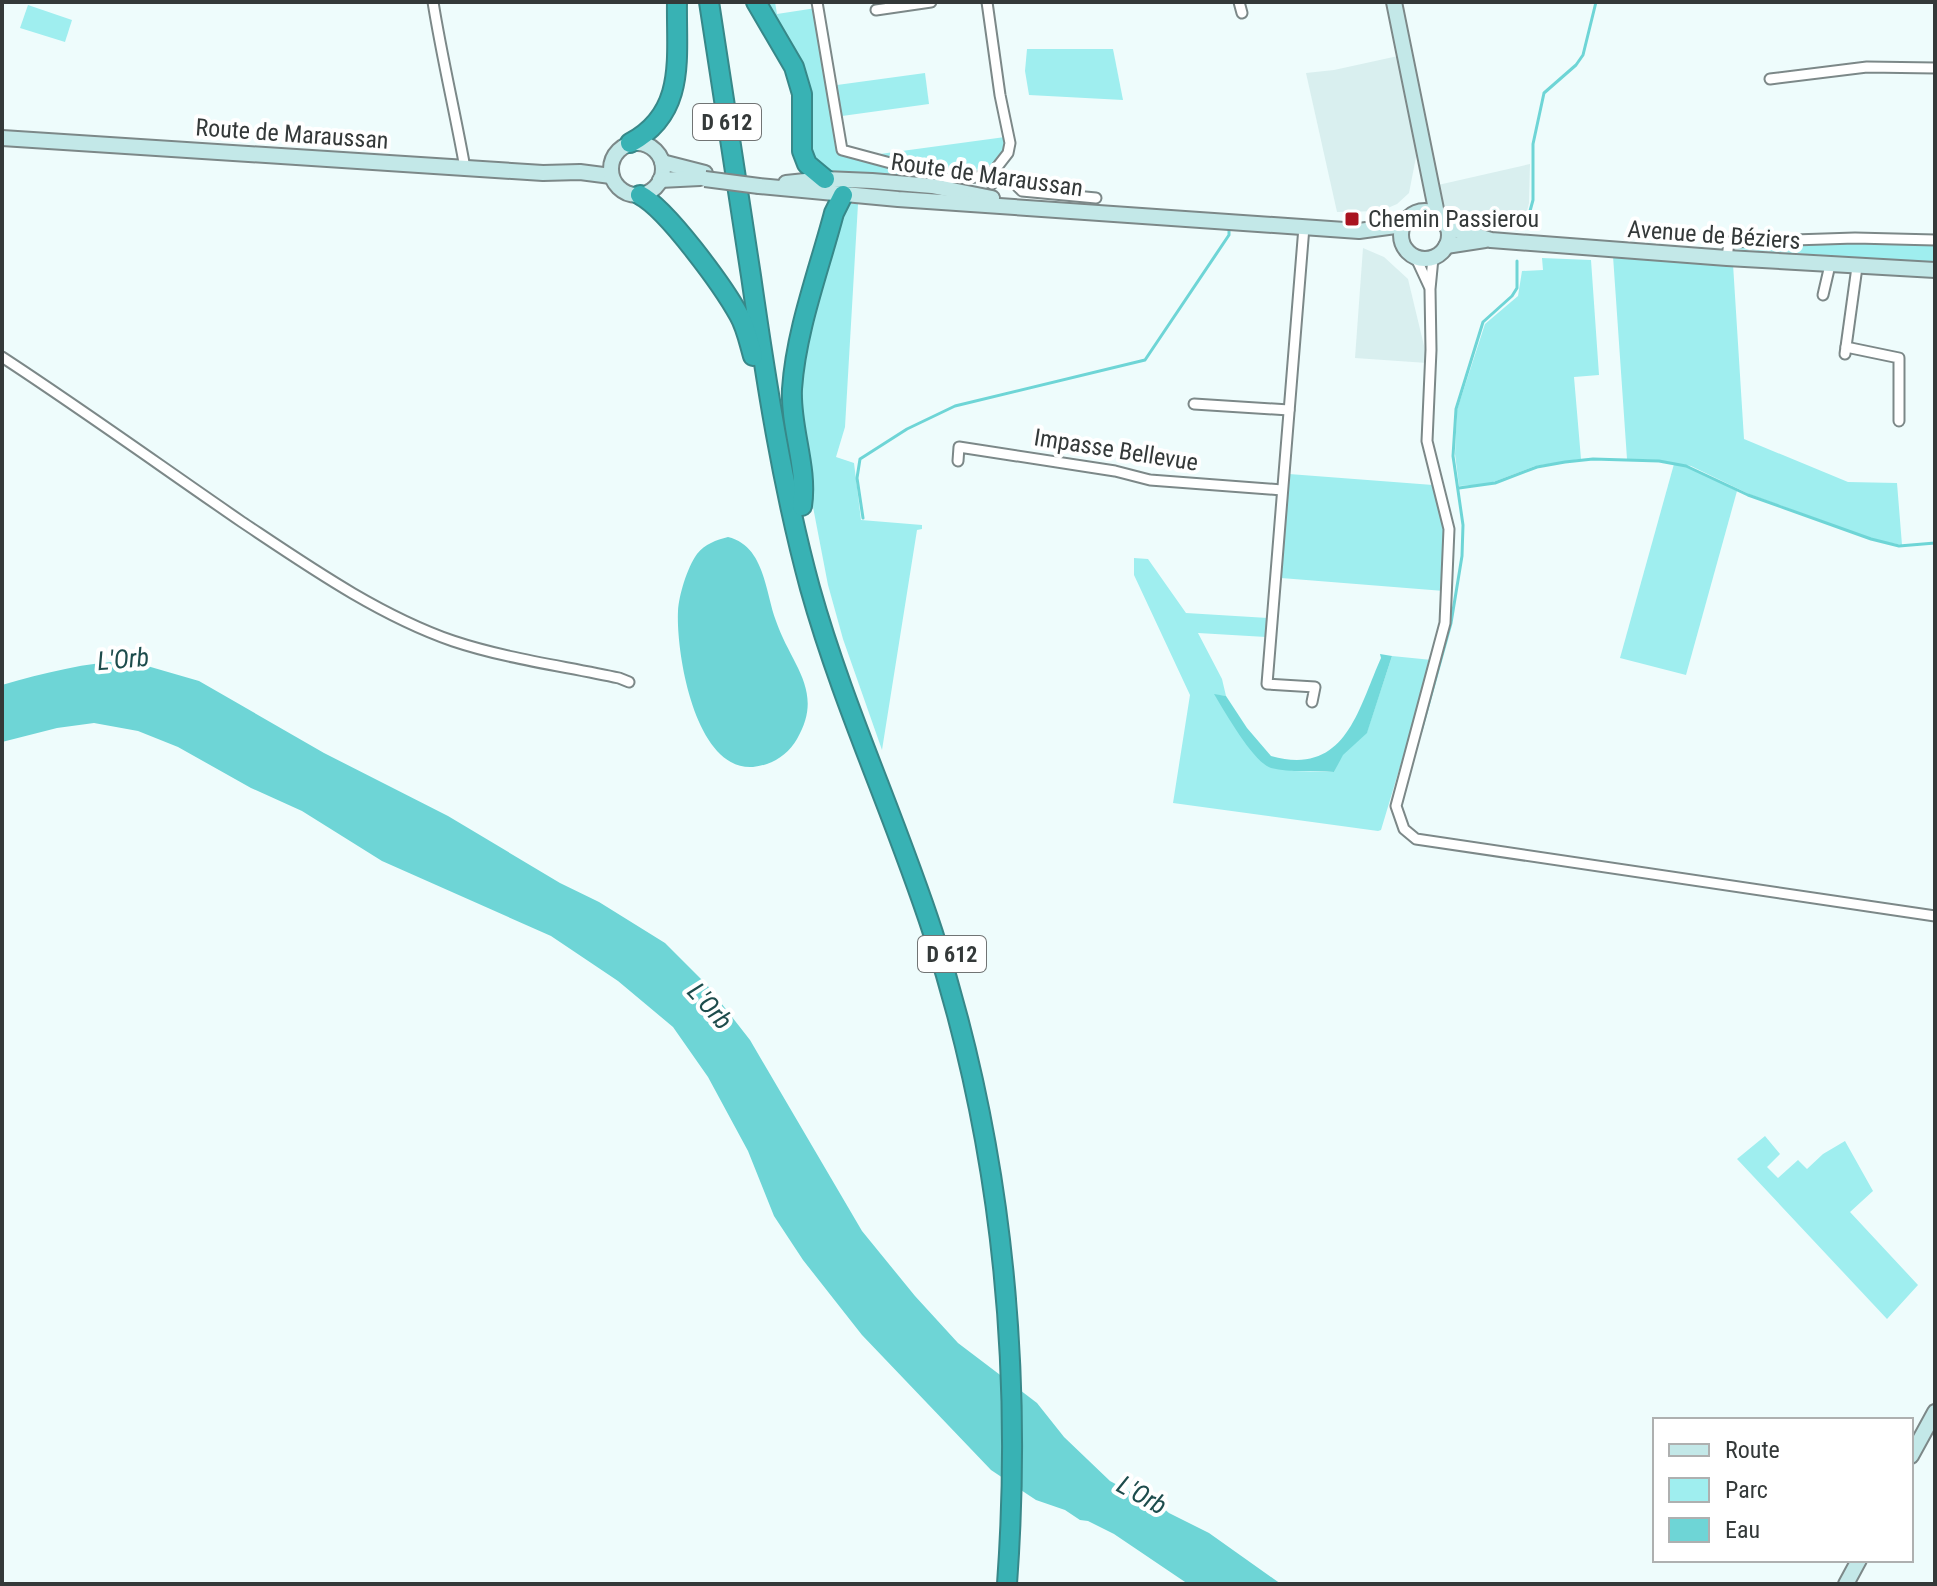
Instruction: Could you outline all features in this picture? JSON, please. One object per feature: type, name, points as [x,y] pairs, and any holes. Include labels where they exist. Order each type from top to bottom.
[{"type":"highway","points":[[630,143],[647,134],[658,123],[672,99],[676,74],[677,2]]},
{"type":"highway","name":"D 612","points":[[709,2],[775,435],[845,667],[929,883],[976,1039],[1002,1167],[1015,1342],[1024,1413],[1016,1531],[1007,1584]]},
{"type":"highway","name":"D 612","points":[[721,2],[780,385],[795,504]]},
{"type":"highway","points":[[756,2],[794,67],[802,94],[802,151],[807,164],[825,179]]},
{"type":"highway","points":[[640,195],[658,207],[677,230],[738,314],[756,368],[778,485],[795,504],[805,487],[797,442],[793,381],[799,344],[830,228],[843,195]]},
{"type":"highway","name":"D 612","points":[[1016,1531],[1019,1584]]},
{"type":"main road","points":[[1103,213],[1359,231],[1402,243],[1416,258],[1433,258],[1446,246],[1447,227],[1437,214],[1427,173],[1394,2]]},
{"type":"main road","name":"Route de Maraussan","points":[[2,138],[611,176]]},
{"type":"main road","points":[[630,143],[646,144],[653,148],[662,162],[660,180],[640,195],[625,192],[611,176],[614,155],[630,143]]},
{"type":"main road","name":"Route de Maraussan","points":[[580,172],[614,155]]},
{"type":"main road","name":"Route de Maraussan","points":[[662,162],[705,176],[843,195],[1103,213]]},
{"type":"main road","points":[[1418,212],[1427,173]]},
{"type":"main road","name":"Route de Maraussan","points":[[660,180],[705,176]]},
{"type":"main road","name":"Route de Maraussan","points":[[760,184],[825,179],[932,186],[999,200],[1103,213]]},
{"type":"main road","points":[[1402,243],[1403,225],[1407,219],[1418,212],[1437,214]]},
{"type":"main road","points":[[1359,231],[1403,225]]},
{"type":"main road","name":"Avenue de Béziers","points":[[1447,227],[1491,240]]},
{"type":"main road","name":"Avenue de Béziers","points":[[1446,246],[1491,240],[1935,270]]},
{"type":"main road","points":[[1913,1452],[1935,1412]]},
{"type":"main road","points":[[1846,1584],[1858,1562]]},
{"type":"street","points":[[433,2],[444,75],[451,89],[465,168]]},
{"type":"street","points":[[817,2],[842,150],[950,179],[1010,179],[1022,191],[1096,198]]},
{"type":"street","points":[[876,10],[931,2]]},
{"type":"street","points":[[983,197],[1008,153],[1010,143],[987,2]]},
{"type":"street","points":[[1239,2],[1242,13]]},
{"type":"street","points":[[1770,79],[1867,67],[1935,68]]},
{"type":"street","points":[[992,180],[999,200]]},
{"type":"street","points":[[1304,227],[1267,684],[1315,687],[1312,702]]},
{"type":"street","points":[[1727,258],[1729,242],[1884,237],[1935,240]]},
{"type":"street","points":[[1416,258],[1430,289]]},
{"type":"street","points":[[1433,258],[1427,441],[1449,529],[1445,623],[1396,806],[1404,829],[1416,839],[1935,916]]},
{"type":"street","points":[[1823,295],[1830,265]]},
{"type":"street","points":[[1857,267],[1846,351],[1899,358],[1899,421]]},
{"type":"street","points":[[2,357],[286,552],[401,618],[452,641],[629,682]]},
{"type":"street","points":[[1194,404],[1289,410]]},
{"type":"street","name":"Impasse Bellevue","points":[[958,461],[959,447],[1115,471],[1150,480],[1282,490]]},
{"type":"shaded area","points":[[1398,56],[1418,147],[1409,193],[1397,204],[1381,211],[1337,212],[1306,73]]},
{"type":"shaded area","points":[[1530,164],[1529,203],[1525,219],[1496,222],[1458,220],[1443,205],[1438,185]]},
{"type":"shaded area","points":[[1363,248],[1384,257],[1408,279],[1425,350],[1428,350],[1427,363],[1355,358]]},
{"type":"shaded area","points":[[1380,654],[1392,656],[1367,733],[1343,755],[1334,772],[1286,770],[1264,764],[1240,736],[1214,694],[1226,696],[1271,756],[1296,760],[1317,757],[1333,748],[1346,734],[1365,698]]},
{"type":"green space","points":[[763,2],[775,2],[777,14],[816,8],[837,145],[842,153],[954,185],[834,176],[822,168],[811,154],[809,131]]},
{"type":"green space","points":[[28,5],[72,20],[65,42],[20,28]]},
{"type":"green space","points":[[1027,49],[1113,49],[1123,100],[1029,95],[1025,71]]},
{"type":"green space","points":[[925,73],[929,104],[842,116],[837,85]]},
{"type":"green space","points":[[1005,137],[1006,147],[995,161],[978,172],[963,175],[954,176],[865,156]]},
{"type":"green space","points":[[842,203],[858,204],[845,427],[836,457],[854,463],[861,520],[922,525],[922,529],[917,530],[882,750],[843,639],[828,585],[799,434],[796,388]]},
{"type":"green space","points":[[1843,240],[1935,243],[1935,263],[1735,249],[1735,244]]},
{"type":"green space","points":[[1613,256],[1733,264],[1744,439],[1848,482],[1897,483],[1902,545],[1875,540],[1749,494],[1691,466],[1627,459]]},
{"type":"green space","points":[[1542,258],[1591,260],[1599,375],[1574,377],[1581,459],[1535,466],[1488,484],[1459,486],[1455,454],[1457,410],[1485,324],[1518,296],[1522,271],[1543,270]]},
{"type":"green space","points":[[1674,464],[1686,466],[1737,491],[1686,675],[1620,658]]},
{"type":"green space","points":[[1289,474],[1433,485],[1443,525],[1444,591],[1281,578]]},
{"type":"green space","points":[[1134,558],[1148,559],[1186,613],[1268,618],[1266,637],[1198,633],[1222,679],[1226,696],[1215,695],[1261,761],[1293,771],[1334,772],[1342,755],[1367,732],[1392,656],[1432,660],[1381,830],[1173,803],[1190,695],[1134,575]]},
{"type":"green space","points":[[1765,1136],[1780,1154],[1767,1167],[1778,1178],[1798,1160],[1807,1169],[1823,1154],[1845,1141],[1873,1191],[1850,1212],[1918,1285],[1887,1319],[1737,1159]]},
{"type":"water","points":[[728,537],[740,542],[757,560],[782,637],[807,692],[805,722],[793,745],[779,758],[753,767],[733,763],[717,750],[703,730],[686,680],[678,630],[682,590],[693,560],[711,543]]},
{"type":"water","name":"L'Orb","points":[[130,661],[199,681],[324,753],[448,816],[665,943],[707,985],[750,1040],[862,1231],[958,1343],[1037,1403],[1064,1437],[1110,1481],[1141,1498],[1155,1501],[1169,1513],[1209,1533],[1281,1584],[1188,1584],[1114,1534],[1065,1510],[1036,1500],[991,1470],[862,1335],[803,1260],[774,1216],[748,1151],[708,1077],[673,1027],[618,981],[551,936],[382,861],[302,811],[251,788],[178,747],[138,731],[94,723],[57,728],[2,742],[2,685],[81,666]]},
{"type":"waterway","points":[[1527,222],[1533,200],[1533,144],[1544,93],[1583,55],[1596,2]]},
{"type":"waterway","points":[[863,518],[857,478],[860,459],[907,429],[955,406],[1145,360],[1229,235],[1229,230]]},
{"type":"waterway","points":[[1421,731],[1451,623],[1462,556],[1463,525],[1453,456],[1456,409],[1483,322],[1517,288],[1517,261]]},
{"type":"waterway","points":[[1459,488],[1495,483],[1537,467],[1565,462],[1593,459],[1659,461],[1686,466],[1748,495],[1871,539],[1899,546],[1935,543]]},
{"type":"place","name":"Chemin Passierou","points":[[1352,219]]}]
